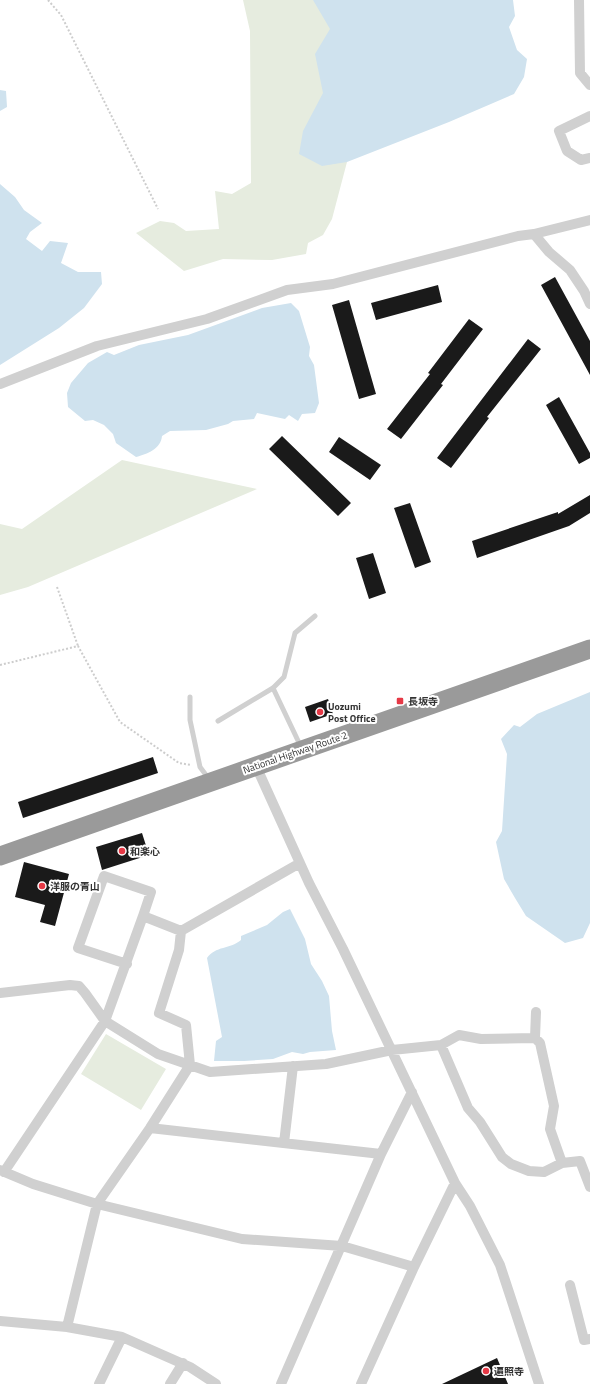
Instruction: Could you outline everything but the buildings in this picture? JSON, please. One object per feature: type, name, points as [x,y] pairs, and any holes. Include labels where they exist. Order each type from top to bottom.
[{"type":"highway","name":"National Highway Route 2","points":[[0,856],[206,774],[256,766],[590,649]]},
{"type":"street","points":[[579,0],[580,73],[590,85]]},
{"type":"street","points":[[590,116],[559,132],[567,151],[581,160],[590,158]]},
{"type":"street","points":[[0,384],[98,346],[207,319],[287,290],[334,284],[518,236],[534,234],[590,220]]},
{"type":"street","points":[[534,234],[549,252],[570,270],[590,304]]},
{"type":"street","points":[[256,766],[309,883],[343,949],[455,1183],[470,1206],[500,1265],[539,1384]]},
{"type":"street","points":[[181,931],[300,863]]},
{"type":"street","points":[[127,964],[78,948],[104,876],[151,892],[127,964],[106,1021],[2,1171],[33,1184],[97,1204],[242,1239],[342,1246],[414,1267]]},
{"type":"street","points":[[143,916],[181,931]]},
{"type":"street","points":[[67,1327],[97,1204],[150,1128],[190,1065],[186,1025],[159,1013],[179,950],[181,931]]},
{"type":"street","points":[[0,993],[70,985],[79,986],[106,1021],[158,1054],[210,1072],[326,1064],[392,1050],[441,1045],[459,1035],[481,1039],[535,1038],[540,1043],[554,1106],[550,1129],[562,1163]]},
{"type":"street","points":[[535,1038],[536,1012]]},
{"type":"street","points":[[441,1045],[468,1108],[480,1122],[502,1157],[511,1164],[529,1171],[544,1172],[562,1163],[580,1160],[590,1187]]},
{"type":"street","points":[[284,1143],[293,1066]]},
{"type":"street","points":[[281,1384],[381,1154],[412,1092]]},
{"type":"street","points":[[150,1128],[381,1154]]},
{"type":"street","points":[[361,1384],[414,1267],[455,1183]]},
{"type":"street","points":[[570,1285],[584,1340],[590,1338]]},
{"type":"street","points":[[0,1321],[67,1327],[122,1337],[183,1363],[216,1384]]},
{"type":"street","points":[[100,1384],[122,1337]]},
{"type":"street","points":[[170,1384],[183,1363]]},
{"type":"lane","points":[[218,721],[273,688],[284,677],[295,633],[314,616]]},
{"type":"lane","points":[[273,688],[302,750]]},
{"type":"lane","points":[[190,697],[190,720],[206,774]]},
{"type":"path","points":[[48,0],[61,15],[158,209]]},
{"type":"path","points":[[57,587],[78,646],[120,722],[179,763],[206,774]]},
{"type":"path","points":[[0,665],[78,646]]},
{"type":"shaded area","points":[[243,0],[340,0],[351,137],[347,162],[332,219],[323,235],[308,243],[306,254],[272,260],[223,259],[184,271],[136,233],[160,221],[174,223],[186,231],[219,229],[215,191],[232,194],[251,183],[250,31]]},
{"type":"shaded area","points":[[122,460],[257,489],[28,587],[0,595],[0,524],[22,529]]},
{"type":"shaded area","points":[[106,1034],[166,1069],[141,1110],[81,1074]]},
{"type":"water","points":[[313,0],[513,0],[515,16],[509,27],[517,50],[527,59],[524,77],[514,94],[449,122],[347,162],[322,166],[299,154],[303,131],[323,93],[315,54],[330,29]]},
{"type":"water","points":[[0,90],[6,91],[7,107],[0,111]]},
{"type":"water","points":[[0,184],[15,197],[24,210],[42,223],[30,232],[26,239],[42,251],[50,241],[68,243],[61,263],[78,272],[101,272],[102,284],[84,308],[59,328],[0,365]]},
{"type":"water","points":[[291,303],[299,311],[310,347],[309,356],[314,365],[319,403],[315,413],[302,414],[298,421],[289,415],[285,419],[257,413],[254,419],[233,421],[228,424],[206,430],[170,431],[162,436],[161,441],[156,448],[136,457],[116,443],[113,434],[104,425],[93,420],[85,421],[68,407],[67,393],[71,383],[88,363],[107,352],[114,355],[139,345],[188,335],[262,308]]},
{"type":"water","points":[[590,692],[590,923],[583,938],[565,943],[526,916],[504,879],[496,842],[502,831],[507,754],[501,739],[514,725],[520,727],[537,714]]},
{"type":"water","points":[[290,909],[305,939],[311,964],[322,981],[329,996],[332,1031],[336,1050],[303,1054],[292,1052],[273,1059],[214,1061],[216,1041],[222,1037],[207,958],[214,951],[237,943],[241,940],[241,936],[267,925],[283,912]]},
{"type":"place","name":"長坂寺","points":[[400,701]]},
{"type":"place","name":"Uozumi Post Office","points":[[320,712]]},
{"type":"place","name":"和楽心","points":[[122,851]]},
{"type":"place","name":"洋服の青山","points":[[42,886]]},
{"type":"place","name":"遍照寺","points":[[486,1371]]}]
